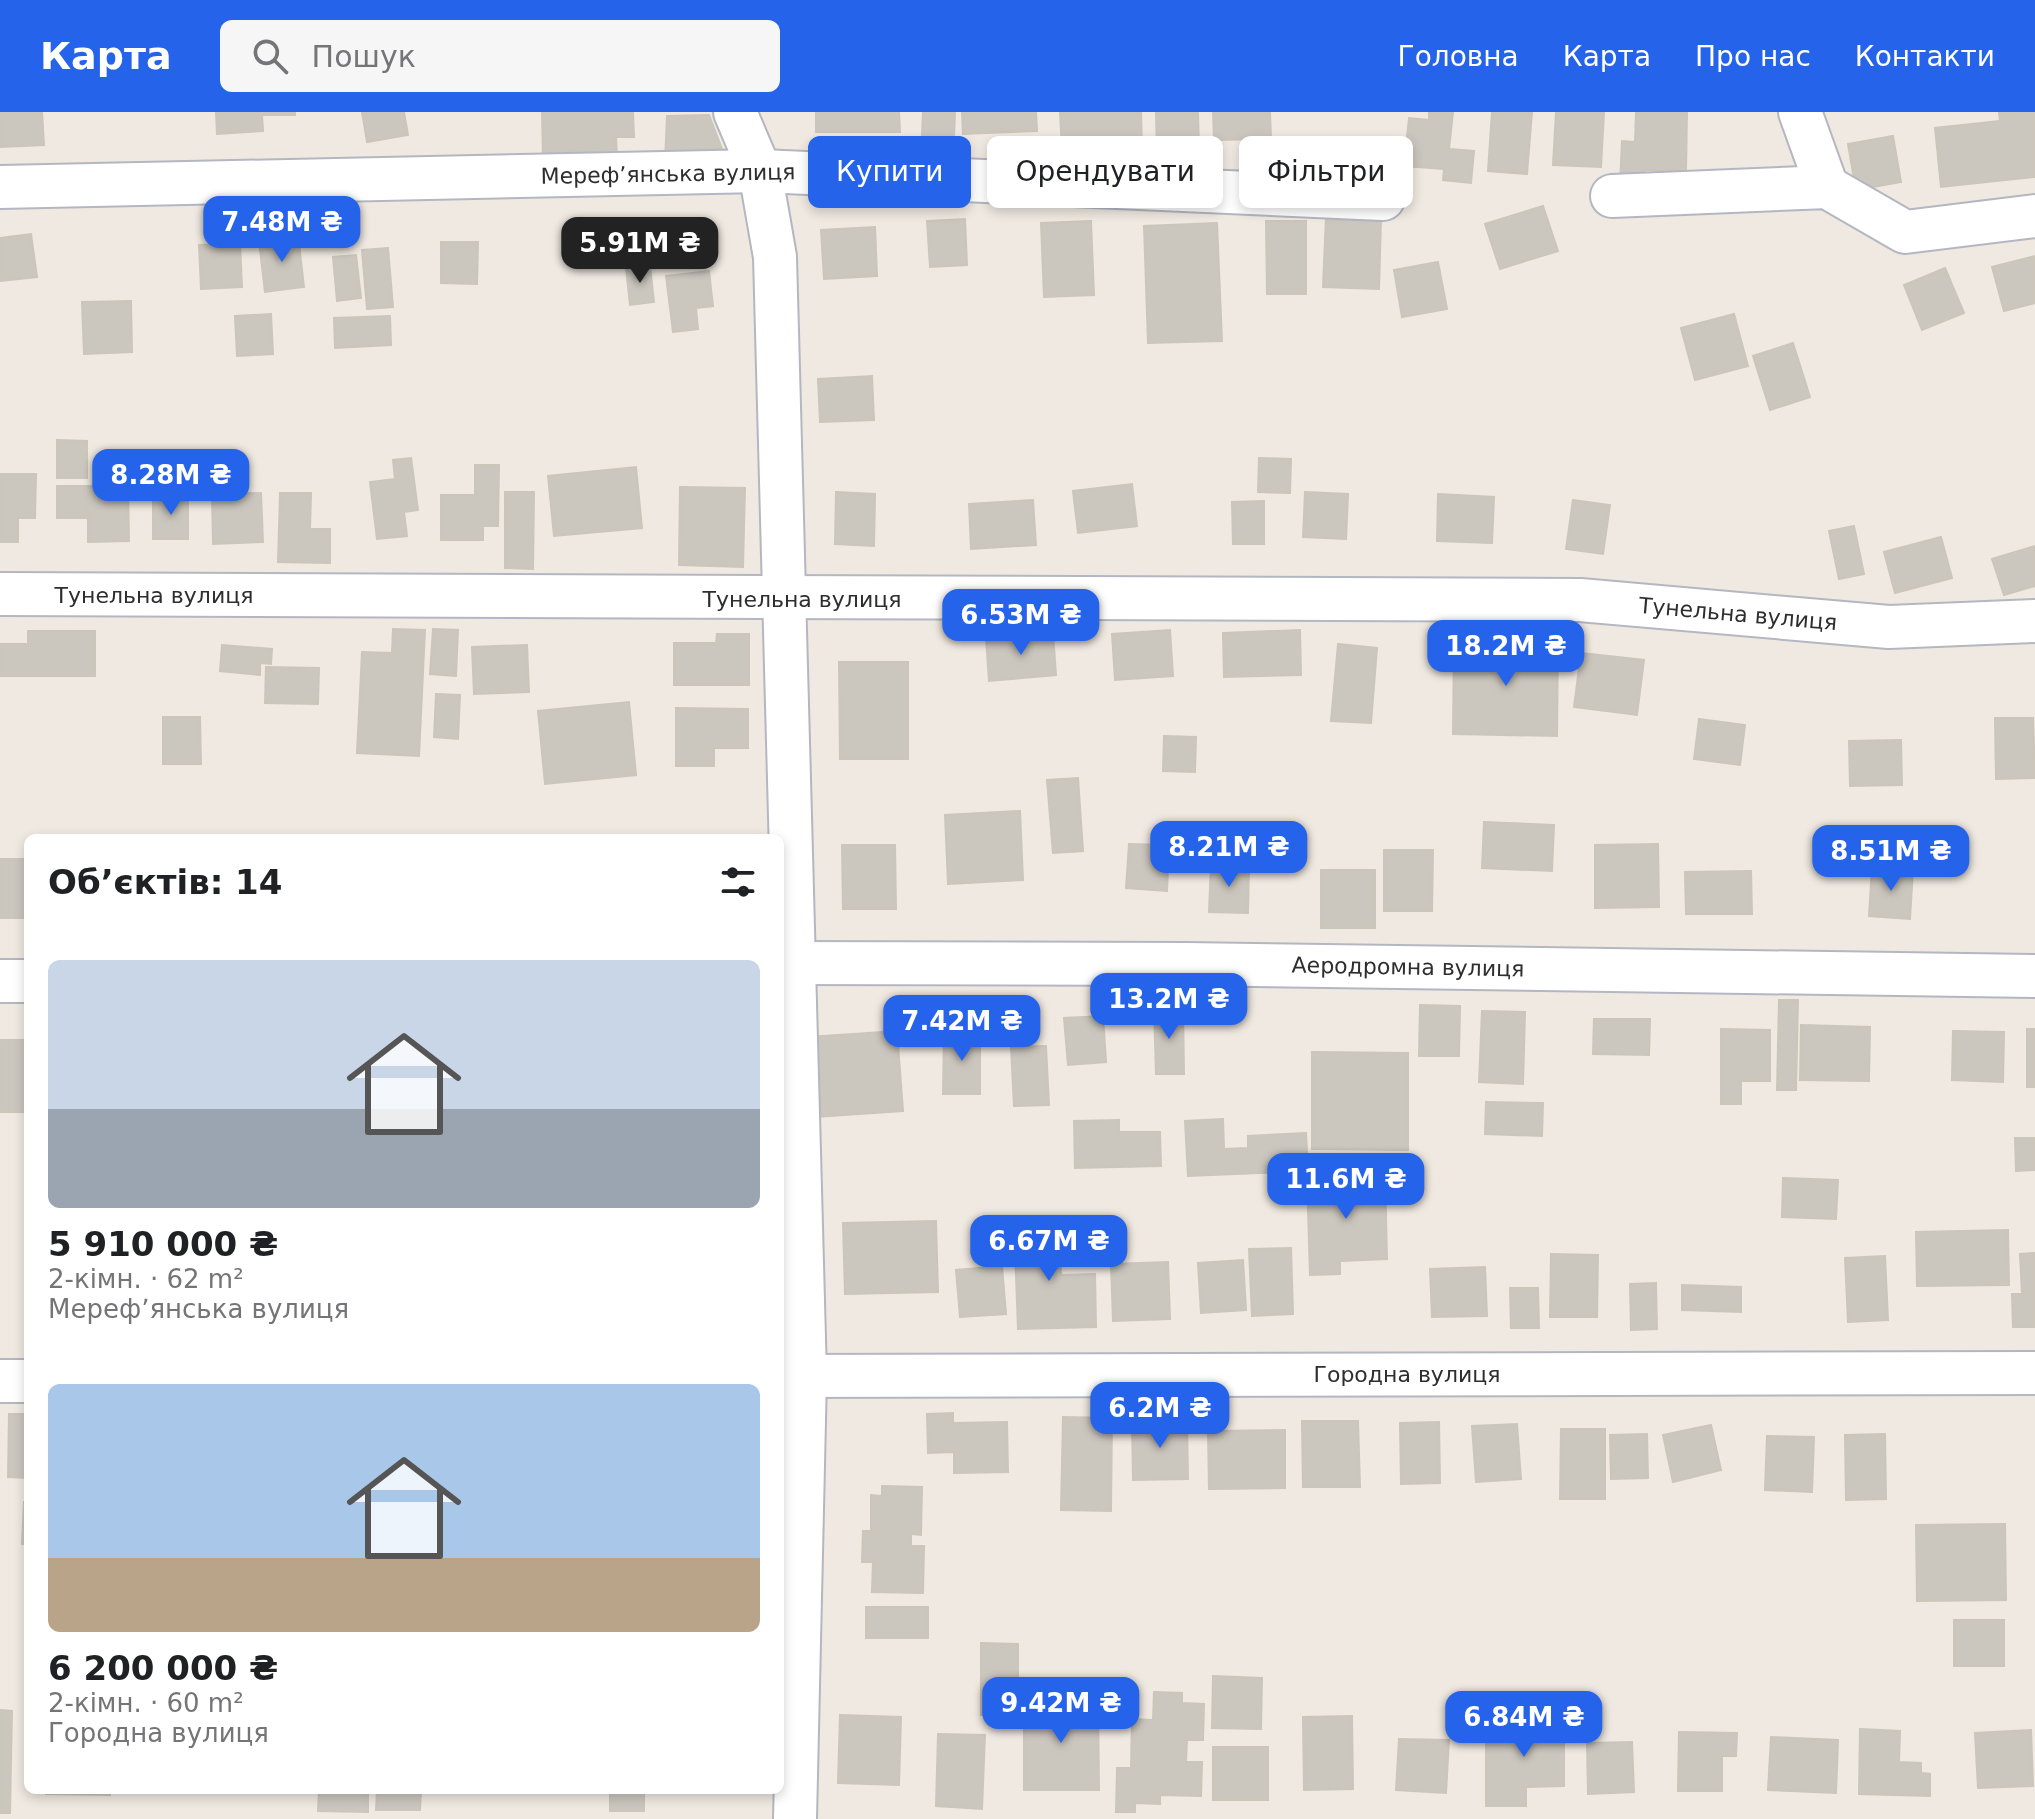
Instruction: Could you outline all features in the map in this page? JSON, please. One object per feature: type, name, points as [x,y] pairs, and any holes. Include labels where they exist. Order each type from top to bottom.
[{"type":"street","points":[[735,112],[760,171],[775,257],[785,599],[795,1819]]},
{"type":"street","points":[[1800,112],[1827,187]]},
{"type":"street","name":"Мерефʼянська вулиця","points":[[0,187],[760,171],[1239,193]]},
{"type":"street","points":[[1612,196],[1827,187],[1905,232],[2035,216]]},
{"type":"street","name":"Тунельна вулиця","points":[[0,594],[1580,600],[1889,627],[2035,621]]},
{"type":"street","name":"Аеродромна вулиця","points":[[787,963],[1186,964],[2035,976]]},
{"type":"street","points":[[0,981],[24,981]]},
{"type":"street","name":"Городна вулиця","points":[[792,1376],[2035,1373]]},
{"type":"street","points":[[0,1381],[24,1381]]},
{"type":"building","points":[[0,112],[42,112],[44,145],[0,147]]},
{"type":"building","points":[[216,112],[295,112],[295,115],[262,115],[263,131],[217,134]]},
{"type":"building","points":[[362,112],[404,112],[408,135],[367,142]]},
{"type":"building","points":[[542,112],[633,112],[634,137],[616,137],[617,157],[543,158]]},
{"type":"building","points":[[816,112],[899,112],[900,132],[816,132]]},
{"type":"building","points":[[923,112],[955,112],[954,136],[922,136]]},
{"type":"building","points":[[962,112],[1036,112],[1037,131],[963,134]]},
{"type":"building","points":[[1060,112],[1141,112],[1142,136],[1061,136]]},
{"type":"building","points":[[1156,112],[1198,112],[1199,136],[1157,136]]},
{"type":"building","points":[[1213,112],[1270,112],[1271,136],[1239,136],[1239,140],[1223,140],[1223,136],[1214,136]]},
{"type":"building","points":[[1429,112],[1453,112],[1449,149],[1474,151],[1471,183],[1443,180],[1444,169],[1413,167],[1413,136],[1407,136],[1409,118],[1429,120]]},
{"type":"building","points":[[1492,112],[1532,112],[1527,174],[1488,171]]},
{"type":"building","points":[[1556,112],[1604,112],[1601,167],[1553,165]]},
{"type":"building","points":[[1636,112],[1687,112],[1686,171],[1645,170],[1644,185],[1620,184],[1622,141],[1635,142]]},
{"type":"building","points":[[1999,112],[2035,112],[2035,177],[1941,187],[1935,128],[2000,121]]},
{"type":"building","points":[[709,115],[722,149],[714,161],[665,163],[667,116]]},
{"type":"building","points":[[1893,136],[1901,182],[1856,190],[1848,144]]},
{"type":"building","points":[[1543,206],[1558,251],[1500,269],[1485,224]]},
{"type":"building","points":[[1326,217],[1381,219],[1379,289],[1323,287]]},
{"type":"building","points":[[965,219],[967,265],[930,267],[927,221]]},
{"type":"building","points":[[1091,221],[1094,295],[1044,297],[1041,223]]},
{"type":"building","points":[[1266,221],[1306,221],[1306,294],[1267,294]]},
{"type":"building","points":[[1217,223],[1222,341],[1148,343],[1144,226]]},
{"type":"building","points":[[875,227],[877,276],[824,279],[821,230]]},
{"type":"building","points":[[31,234],[37,277],[0,281],[0,238]]},
{"type":"building","points":[[298,235],[304,287],[265,292],[259,241]]},
{"type":"building","points":[[441,242],[478,242],[477,284],[441,283]]},
{"type":"building","points":[[240,244],[242,287],[201,289],[199,245]]},
{"type":"building","points":[[388,248],[393,307],[367,309],[362,250]]},
{"type":"building","points":[[356,255],[361,298],[337,301],[333,257]]},
{"type":"building","points":[[2035,256],[2035,303],[2004,311],[1992,267]]},
{"type":"building","points":[[1438,262],[1447,309],[1402,317],[1394,270]]},
{"type":"building","points":[[650,266],[654,302],[630,305],[626,268]]},
{"type":"building","points":[[1945,268],[1964,313],[1922,330],[1904,285]]},
{"type":"building","points":[[709,271],[713,306],[696,308],[698,329],[673,332],[666,276]]},
{"type":"building","points":[[131,301],[132,352],[84,354],[82,302]]},
{"type":"building","points":[[271,314],[273,354],[237,356],[235,316]]},
{"type":"building","points":[[1734,314],[1748,366],[1695,380],[1681,328]]},
{"type":"building","points":[[390,316],[391,345],[335,348],[334,318]]},
{"type":"building","points":[[1793,343],[1810,397],[1770,410],[1753,356]]},
{"type":"building","points":[[872,376],[874,420],[820,422],[818,379]]},
{"type":"building","points":[[57,440],[87,441],[87,478],[57,478]]},
{"type":"building","points":[[411,458],[418,510],[404,512],[407,536],[377,539],[370,482],[395,479],[393,460]]},
{"type":"building","points":[[1259,458],[1291,459],[1290,493],[1258,492]]},
{"type":"building","points":[[475,465],[499,465],[498,526],[483,526],[483,540],[441,540],[441,495],[475,495]]},
{"type":"building","points":[[636,467],[642,528],[554,536],[548,476]]},
{"type":"building","points":[[0,474],[36,474],[35,518],[18,518],[18,542],[0,542]]},
{"type":"building","points":[[1132,484],[1137,526],[1078,533],[1073,491]]},
{"type":"building","points":[[57,486],[88,486],[88,518],[57,518]]},
{"type":"building","points":[[88,486],[128,487],[129,541],[88,542]]},
{"type":"building","points":[[680,487],[745,488],[743,567],[679,565]]},
{"type":"building","points":[[505,492],[534,492],[533,569],[505,568]]},
{"type":"building","points":[[836,492],[875,494],[874,546],[835,544]]},
{"type":"building","points":[[1305,492],[1348,494],[1346,539],[1303,537]]},
{"type":"building","points":[[261,493],[263,542],[213,544],[212,494]]},
{"type":"building","points":[[280,493],[311,493],[310,529],[330,529],[330,563],[278,562]]},
{"type":"building","points":[[1438,494],[1494,497],[1492,543],[1437,541]]},
{"type":"building","points":[[188,495],[188,539],[153,539],[153,496]]},
{"type":"building","points":[[1033,500],[1036,545],[971,549],[969,504]]},
{"type":"building","points":[[1573,500],[1610,505],[1603,554],[1566,549]]},
{"type":"building","points":[[1264,501],[1264,544],[1233,544],[1232,502]]},
{"type":"building","points":[[1854,526],[1864,574],[1839,579],[1829,531]]},
{"type":"building","points":[[1941,537],[1952,578],[1895,593],[1884,552]]},
{"type":"building","points":[[2035,546],[2035,586],[2004,595],[1992,559]]},
{"type":"building","points":[[393,629],[425,630],[419,756],[357,753],[362,652],[392,653]]},
{"type":"building","points":[[433,629],[458,630],[456,676],[430,674]]},
{"type":"building","points":[[1170,630],[1173,676],[1115,680],[1112,634]]},
{"type":"building","points":[[1300,630],[1301,675],[1224,677],[1223,633]]},
{"type":"building","points":[[28,631],[95,631],[95,676],[0,676],[0,644],[28,644]]},
{"type":"building","points":[[1053,633],[1056,675],[989,681],[986,638]]},
{"type":"building","points":[[717,634],[749,634],[749,685],[674,685],[674,643],[716,643]]},
{"type":"building","points":[[1454,641],[1558,642],[1557,736],[1453,734]]},
{"type":"building","points":[[1338,644],[1377,648],[1371,723],[1331,721]]},
{"type":"building","points":[[222,645],[272,649],[271,664],[260,663],[260,675],[220,671]]},
{"type":"building","points":[[527,645],[529,692],[474,694],[472,647]]},
{"type":"building","points":[[1581,653],[1644,660],[1637,715],[1574,707]]},
{"type":"building","points":[[839,662],[908,662],[908,759],[840,759]]},
{"type":"building","points":[[266,667],[319,668],[318,704],[265,703]]},
{"type":"building","points":[[436,694],[460,695],[458,739],[434,737]]},
{"type":"building","points":[[629,702],[636,775],[545,784],[538,711]]},
{"type":"building","points":[[676,708],[748,709],[748,748],[714,748],[714,766],[676,766]]},
{"type":"building","points":[[163,717],[200,717],[201,764],[163,764]]},
{"type":"building","points":[[1995,718],[2033,718],[2035,778],[1996,779]]},
{"type":"building","points":[[1699,719],[1745,725],[1740,765],[1694,759]]},
{"type":"building","points":[[1164,736],[1196,737],[1195,772],[1163,771]]},
{"type":"building","points":[[1901,740],[1902,785],[1850,786],[1849,741]]},
{"type":"building","points":[[1078,778],[1083,851],[1053,853],[1047,780]]},
{"type":"building","points":[[1020,811],[1023,880],[948,884],[945,815]]},
{"type":"building","points":[[1484,822],[1554,825],[1552,871],[1482,868]]},
{"type":"building","points":[[1129,844],[1169,845],[1167,891],[1126,888]]},
{"type":"building","points":[[1658,844],[1659,907],[1595,908],[1595,845]]},
{"type":"building","points":[[842,845],[895,845],[896,909],[843,909]]},
{"type":"building","points":[[1384,850],[1433,850],[1432,911],[1384,911]]},
{"type":"building","points":[[0,859],[24,859],[24,918],[0,918]]},
{"type":"building","points":[[1211,864],[1249,865],[1248,913],[1209,912]]},
{"type":"building","points":[[1872,867],[1913,870],[1910,919],[1869,916]]},
{"type":"building","points":[[1321,870],[1375,870],[1375,928],[1321,928]]},
{"type":"building","points":[[1751,871],[1752,914],[1686,914],[1685,872]]},
{"type":"building","points":[[1779,1000],[1798,1000],[1796,1090],[1777,1090]]},
{"type":"building","points":[[1420,1005],[1460,1006],[1459,1056],[1419,1056]]},
{"type":"building","points":[[1183,1007],[1184,1074],[1156,1074],[1154,1008]]},
{"type":"building","points":[[1482,1011],[1525,1012],[1523,1084],[1479,1082]]},
{"type":"building","points":[[1103,1016],[1106,1062],[1068,1065],[1064,1018]]},
{"type":"building","points":[[1594,1019],[1650,1019],[1649,1055],[1593,1054]]},
{"type":"building","points":[[1801,1025],[1870,1027],[1869,1081],[1800,1080]]},
{"type":"building","points":[[1721,1029],[1770,1030],[1770,1081],[1741,1081],[1741,1104],[1721,1104]]},
{"type":"building","points":[[2027,1029],[2035,1029],[2035,1087],[2027,1087]]},
{"type":"building","points":[[897,1031],[903,1111],[815,1117],[809,1037]]},
{"type":"building","points":[[944,1031],[980,1031],[980,1094],[943,1094]]},
{"type":"building","points":[[1953,1031],[2004,1032],[2003,1082],[1952,1080]]},
{"type":"building","points":[[0,1040],[24,1040],[24,1112],[0,1112]]},
{"type":"building","points":[[1046,1046],[1049,1105],[1014,1106],[1011,1047]]},
{"type":"building","points":[[1312,1052],[1408,1053],[1408,1150],[1312,1149]]},
{"type":"building","points":[[1486,1102],[1543,1103],[1542,1136],[1485,1134]]},
{"type":"building","points":[[1223,1119],[1224,1149],[1248,1148],[1248,1136],[1306,1133],[1308,1171],[1188,1176],[1185,1121]]},
{"type":"building","points":[[1119,1120],[1119,1132],[1160,1132],[1161,1166],[1075,1168],[1074,1121]]},
{"type":"building","points":[[2015,1138],[2035,1138],[2035,1170],[2016,1171]]},
{"type":"building","points":[[1385,1174],[1387,1259],[1340,1261],[1340,1274],[1310,1275],[1307,1176]]},
{"type":"building","points":[[1783,1178],[1838,1180],[1836,1219],[1782,1217]]},
{"type":"building","points":[[936,1221],[938,1292],[845,1294],[843,1223]]},
{"type":"building","points":[[1014,1223],[1059,1223],[1061,1275],[1095,1274],[1096,1327],[1018,1329]]},
{"type":"building","points":[[2008,1230],[2009,1285],[1917,1286],[1916,1232]]},
{"type":"building","points":[[1291,1248],[1293,1314],[1252,1316],[1249,1249]]},
{"type":"building","points":[[2035,1253],[2035,1327],[2013,1327],[2012,1294],[2022,1294],[2020,1254]]},
{"type":"building","points":[[1551,1254],[1598,1255],[1597,1317],[1550,1317]]},
{"type":"building","points":[[1885,1256],[1888,1320],[1848,1322],[1845,1258]]},
{"type":"building","points":[[1243,1260],[1246,1310],[1201,1313],[1198,1263]]},
{"type":"building","points":[[1168,1262],[1170,1319],[1113,1321],[1111,1264]]},
{"type":"building","points":[[1002,1266],[1006,1314],[960,1317],[956,1270]]},
{"type":"building","points":[[1485,1267],[1487,1316],[1432,1317],[1430,1269]]},
{"type":"building","points":[[1656,1283],[1657,1329],[1631,1330],[1630,1284]]},
{"type":"building","points":[[1682,1285],[1741,1287],[1741,1312],[1682,1310]]},
{"type":"building","points":[[1510,1288],[1538,1288],[1539,1328],[1511,1328]]},
{"type":"building","points":[[953,1413],[953,1423],[1007,1422],[1008,1472],[954,1473],[954,1452],[928,1453],[927,1414]]},
{"type":"building","points":[[9,1414],[24,1414],[24,1478],[8,1477]]},
{"type":"building","points":[[1063,1417],[1112,1418],[1111,1511],[1061,1510]]},
{"type":"building","points":[[1187,1420],[1188,1479],[1133,1480],[1132,1422]]},
{"type":"building","points":[[1302,1421],[1358,1421],[1360,1487],[1303,1487]]},
{"type":"building","points":[[1439,1422],[1440,1483],[1401,1484],[1400,1423]]},
{"type":"building","points":[[1517,1424],[1521,1479],[1476,1482],[1472,1426]]},
{"type":"building","points":[[1711,1425],[1721,1470],[1673,1482],[1663,1435]]},
{"type":"building","points":[[1561,1429],[1605,1429],[1605,1499],[1560,1499]]},
{"type":"building","points":[[1285,1430],[1285,1488],[1209,1489],[1208,1431]]},
{"type":"building","points":[[1647,1434],[1648,1478],[1611,1479],[1610,1435]]},
{"type":"building","points":[[1885,1434],[1886,1499],[1846,1500],[1845,1435]]},
{"type":"building","points":[[1767,1436],[1814,1437],[1812,1492],[1765,1490]]},
{"type":"building","points":[[882,1486],[922,1487],[921,1535],[911,1534],[911,1546],[924,1546],[923,1593],[872,1592],[873,1562],[862,1562],[863,1531],[871,1531],[871,1495],[882,1496]]},
{"type":"building","points":[[24,1502],[24,1544],[22,1544]]},
{"type":"building","points":[[2005,1524],[2006,1600],[1917,1601],[1916,1525]]},
{"type":"building","points":[[866,1607],[928,1607],[928,1638],[866,1638]]},
{"type":"building","points":[[1954,1620],[2004,1620],[2004,1666],[1954,1666]]},
{"type":"building","points":[[981,1643],[1018,1644],[1018,1715],[981,1715]]},
{"type":"building","points":[[1213,1676],[1262,1678],[1261,1729],[1212,1728]]},
{"type":"building","points":[[1154,1692],[1182,1693],[1182,1703],[1204,1704],[1203,1740],[1187,1740],[1186,1762],[1202,1762],[1201,1796],[1160,1795],[1160,1804],[1135,1803],[1135,1812],[1116,1812],[1117,1768],[1131,1768],[1132,1719],[1153,1720]]},
{"type":"building","points":[[1024,1699],[1098,1699],[1099,1790],[1024,1790]]},
{"type":"building","points":[[0,1710],[12,1711],[10,1813],[0,1813]]},
{"type":"building","points":[[840,1715],[901,1717],[899,1785],[838,1783]]},
{"type":"building","points":[[1523,1715],[1564,1715],[1564,1786],[1526,1787],[1526,1806],[1486,1806],[1486,1727],[1523,1727]]},
{"type":"building","points":[[1352,1716],[1353,1789],[1304,1790],[1303,1717]]},
{"type":"building","points":[[1860,1729],[1900,1731],[1899,1762],[1921,1763],[1921,1773],[1930,1774],[1930,1796],[1859,1794]]},
{"type":"building","points":[[2031,1730],[2033,1786],[1978,1788],[1975,1733]]},
{"type":"building","points":[[1679,1732],[1737,1733],[1736,1756],[1722,1756],[1722,1791],[1678,1791]]},
{"type":"building","points":[[938,1734],[985,1735],[982,1809],[936,1806]]},
{"type":"building","points":[[1771,1737],[1838,1740],[1836,1793],[1768,1790]]},
{"type":"building","points":[[1399,1739],[1449,1740],[1446,1793],[1396,1790]]},
{"type":"building","points":[[1632,1742],[1634,1792],[1588,1794],[1587,1743]]},
{"type":"building","points":[[1213,1747],[1268,1747],[1268,1800],[1213,1800]]},
{"type":"building","points":[[319,1794],[368,1794],[368,1812],[318,1811]]},
{"type":"building","points":[[377,1794],[421,1794],[420,1810],[376,1810]]},
{"type":"building","points":[[610,1794],[644,1794],[644,1811],[610,1811]]}]
